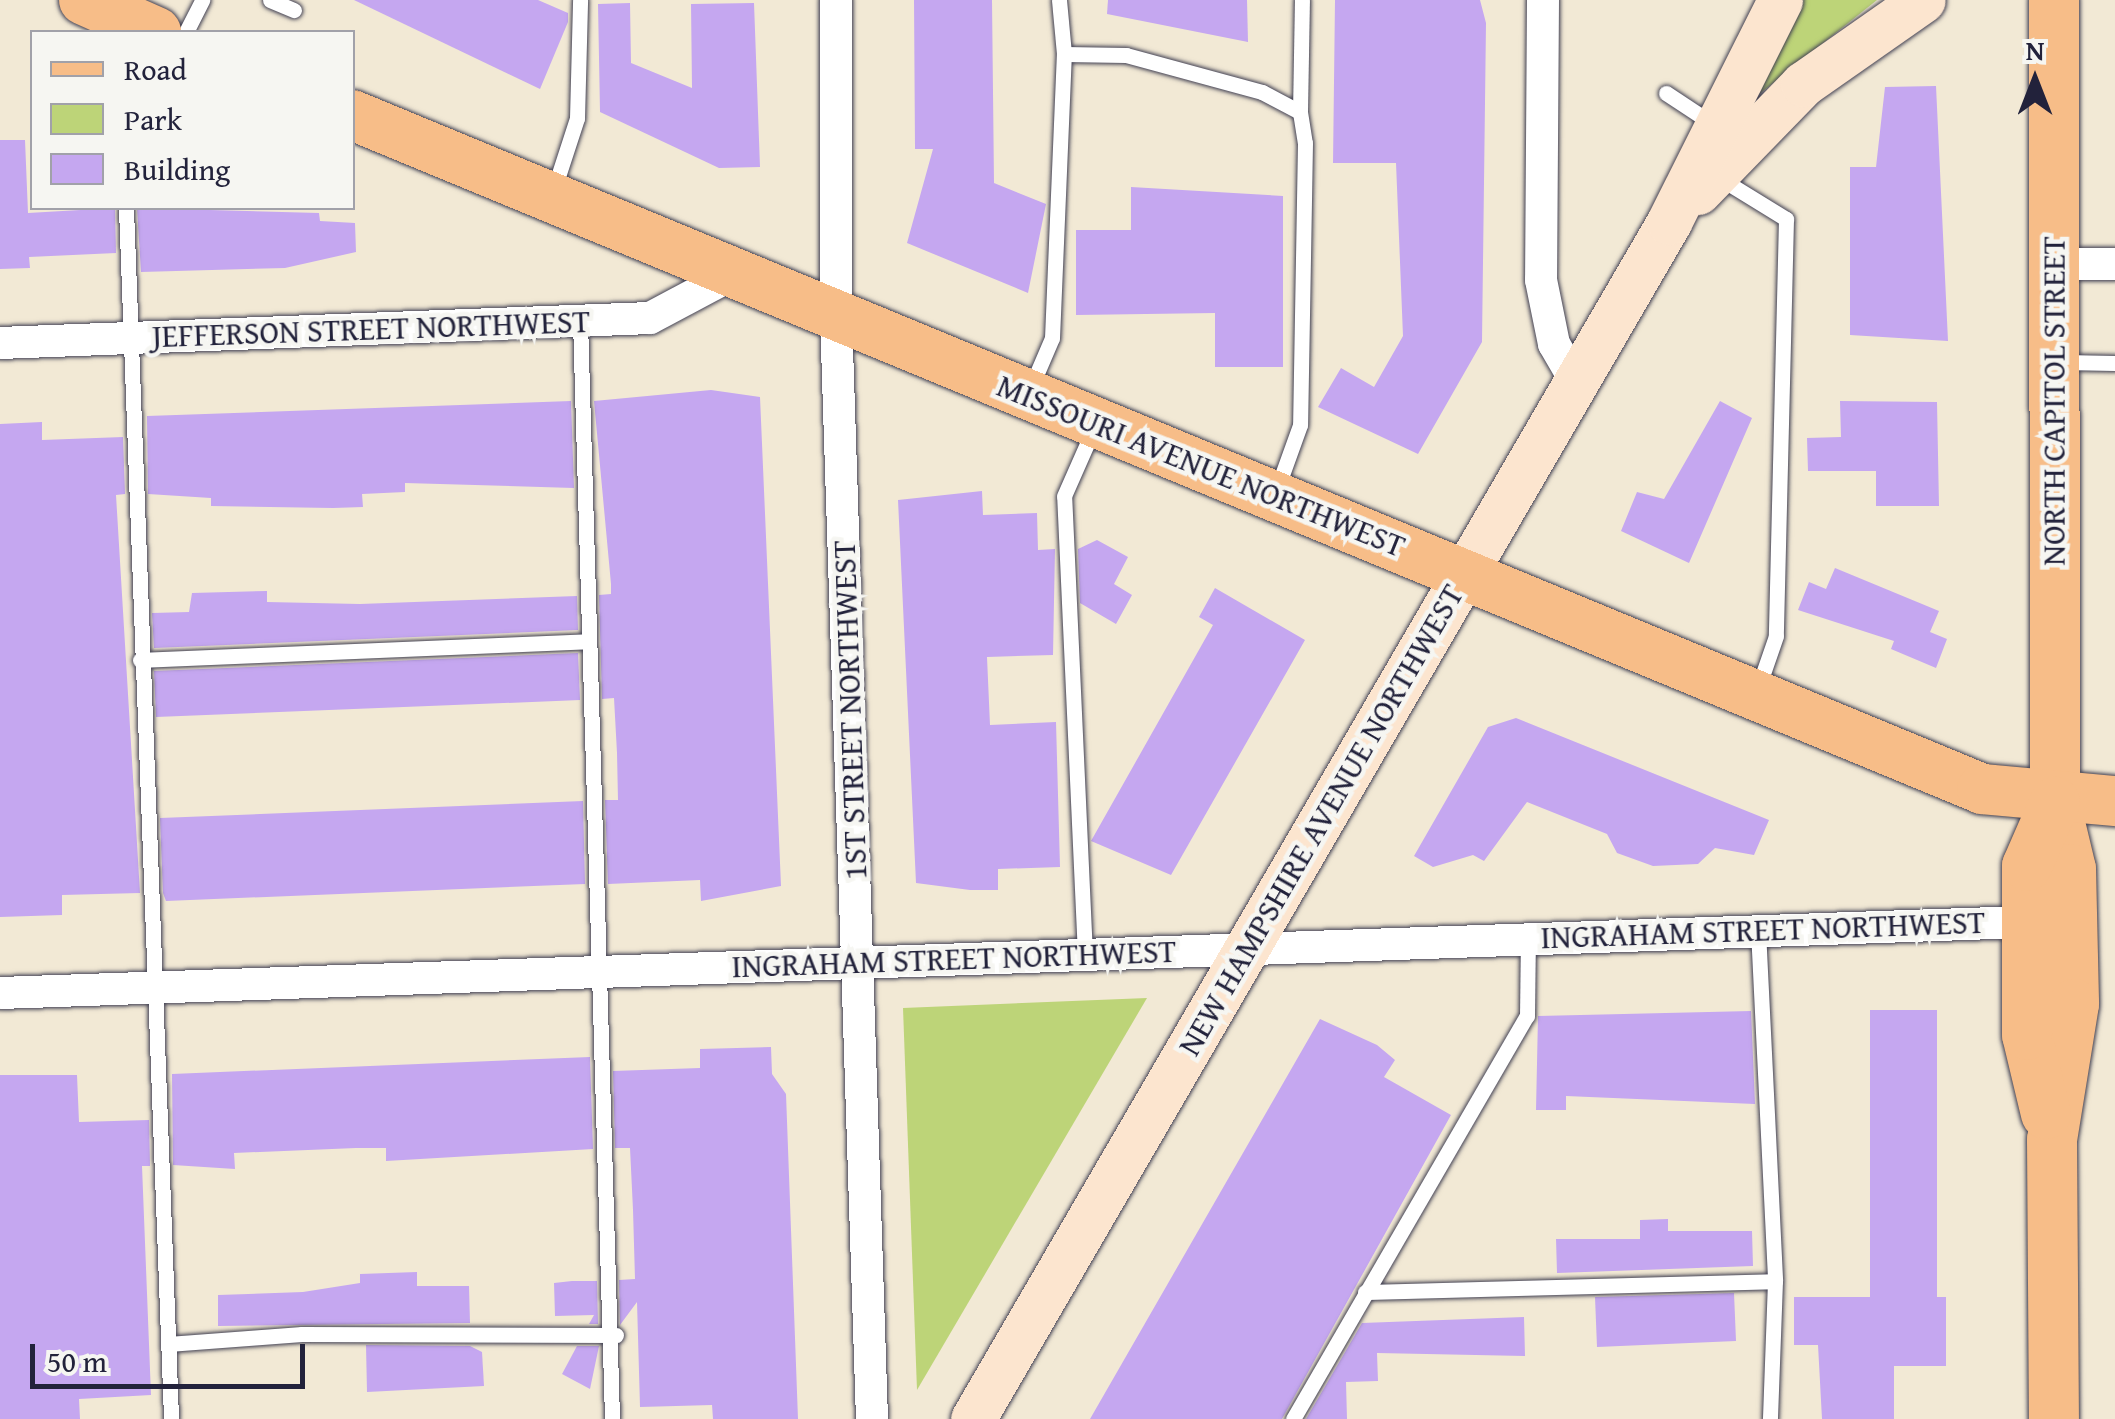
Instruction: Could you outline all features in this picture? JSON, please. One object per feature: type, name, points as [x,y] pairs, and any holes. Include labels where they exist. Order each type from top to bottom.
[{"type":"main road","points":[[84,0],[152,30]]},
{"type":"main road","name":"NEW HAMPSHIRE AVENUE NORTHWEST","points":[[974,1419],[1668,222],[1780,0]]},
{"type":"main road","name":"NEW HAMPSHIRE AVENUE NORTHWEST","points":[[1668,222],[1803,84],[1923,0]]},
{"type":"main road","name":"NORTH CAPITOL STREET","points":[[2054,0],[2055,802]]},
{"type":"main road","name":"MISSOURI AVENUE NORTHWEST","points":[[355,117],[1982,790],[2055,802],[2115,801]]},
{"type":"main road","points":[[2052,1140],[2027,1035],[2026,866],[2055,802]]},
{"type":"main road","points":[[2054,1419],[2052,1140],[2074,1004],[2071,869],[2055,802]]},
{"type":"street","name":"1ST STREET NORTHWEST","points":[[836,0],[836,318],[872,1419]]},
{"type":"street","points":[[1542,0],[1541,280],[1554,344],[1576,382]]},
{"type":"street","points":[[2054,264],[2115,264]]},
{"type":"street","name":"JEFFERSON STREET NORTHWEST","points":[[0,343],[650,318],[732,276]]},
{"type":"street","name":"INGRAHAM STREET NORTHWEST","points":[[0,993],[2028,922]]},
{"type":"lane","points":[[187,30],[202,0]]},
{"type":"lane","points":[[270,0],[294,10]]},
{"type":"lane","points":[[551,199],[578,118],[580,0]]},
{"type":"lane","points":[[1027,396],[1052,338],[1064,54],[1058,0]]},
{"type":"lane","points":[[1274,496],[1300,425],[1302,0]]},
{"type":"lane","points":[[1064,54],[1126,55],[1300,112]]},
{"type":"lane","points":[[1666,93],[1716,126]]},
{"type":"lane","points":[[1715,174],[1786,220],[1776,636],[1756,695]]},
{"type":"lane","points":[[126,210],[171,1419]]},
{"type":"lane","points":[[580,320],[599,972],[616,1335],[612,1419]]},
{"type":"lane","points":[[2054,361],[2115,363]]},
{"type":"lane","points":[[1085,955],[1064,496],[1096,425]]},
{"type":"lane","points":[[140,660],[588,642]]},
{"type":"lane","points":[[1758,930],[1775,1281],[1770,1419]]},
{"type":"lane","points":[[1292,1419],[1527,1016],[1528,938]]},
{"type":"lane","points":[[1365,1292],[1775,1281]]},
{"type":"lane","points":[[168,1344],[616,1335]]},
{"type":"green space","points":[[1799,0],[1877,0],[1748,103]]},
{"type":"green space","points":[[1147,998],[917,1390],[903,1008]]},
{"type":"building","points":[[354,0],[538,0],[568,13],[568,22],[540,89]]},
{"type":"building","points":[[914,0],[992,0],[994,183],[1046,204],[1028,293],[907,243],[933,149],[915,149]]},
{"type":"building","points":[[1108,0],[1247,0],[1248,42],[1107,14]]},
{"type":"building","points":[[1335,0],[1480,0],[1486,23],[1482,342],[1418,454],[1318,407],[1341,368],[1374,387],[1403,336],[1396,163],[1333,163]]},
{"type":"building","points":[[630,3],[631,63],[692,88],[691,4],[754,3],[760,167],[719,168],[600,112],[598,4]]},
{"type":"building","points":[[1936,86],[1948,341],[1850,335],[1850,167],[1876,167],[1885,87]]},
{"type":"building","points":[[0,140],[25,140],[28,213],[115,210],[116,253],[29,257],[30,268],[0,269]]},
{"type":"building","points":[[1131,187],[1283,196],[1283,367],[1215,367],[1215,313],[1076,315],[1076,230],[1131,230]]},
{"type":"building","points":[[137,210],[319,213],[320,221],[355,223],[356,252],[285,268],[141,272]]},
{"type":"building","points":[[711,390],[760,397],[781,886],[701,901],[700,880],[608,884],[605,800],[618,800],[617,753],[614,698],[602,699],[599,595],[611,594],[611,584],[594,401]]},
{"type":"building","points":[[571,401],[574,488],[405,483],[405,492],[362,494],[363,507],[333,508],[211,506],[211,498],[148,494],[147,416]]},
{"type":"building","points":[[1720,401],[1752,418],[1689,563],[1621,531],[1637,492],[1664,499]]},
{"type":"building","points":[[1840,401],[1937,402],[1939,506],[1876,506],[1876,471],[1808,471],[1807,438],[1841,437]]},
{"type":"building","points":[[42,422],[42,440],[123,437],[125,494],[116,495],[140,893],[62,895],[62,915],[0,917],[0,424]]},
{"type":"building","points":[[982,491],[983,515],[1037,513],[1038,550],[1055,549],[1053,655],[987,657],[990,725],[1056,722],[1060,867],[998,869],[998,890],[916,883],[898,500]]},
{"type":"building","points":[[1097,540],[1128,557],[1114,584],[1132,595],[1116,624],[1080,603],[1078,549]]},
{"type":"building","points":[[1835,568],[1939,611],[1930,632],[1947,639],[1936,668],[1891,649],[1894,641],[1798,610],[1809,582],[1826,589]]},
{"type":"building","points":[[1215,588],[1305,640],[1171,875],[1091,841],[1213,625],[1199,617]]},
{"type":"building","points":[[267,591],[267,602],[360,604],[577,596],[578,630],[154,648],[152,613],[189,612],[192,593]]},
{"type":"building","points":[[578,653],[580,700],[156,717],[154,671]]},
{"type":"building","points":[[1516,718],[1769,820],[1754,855],[1715,848],[1698,864],[1653,866],[1617,853],[1607,834],[1527,802],[1484,861],[1473,855],[1433,867],[1414,856],[1488,727]]},
{"type":"building","points":[[583,801],[585,884],[166,901],[163,893],[160,818]]},
{"type":"building","points":[[1870,1010],[1937,1010],[1937,1297],[1946,1297],[1946,1366],[1894,1366],[1894,1419],[1822,1419],[1818,1345],[1794,1345],[1794,1297],[1870,1297]]},
{"type":"building","points":[[1751,1011],[1755,1104],[1566,1096],[1566,1110],[1536,1110],[1538,1016]]},
{"type":"building","points":[[1320,1019],[1377,1045],[1395,1060],[1384,1077],[1451,1115],[1282,1419],[1090,1419]]},
{"type":"building","points":[[771,1047],[772,1074],[786,1094],[798,1419],[713,1419],[712,1405],[640,1407],[637,1302],[620,1325],[619,1280],[635,1279],[630,1148],[615,1148],[613,1071],[700,1068],[700,1049]]},
{"type":"building","points":[[590,1057],[593,1149],[386,1161],[386,1148],[356,1148],[234,1153],[235,1169],[173,1165],[172,1074]]},
{"type":"building","points":[[0,1075],[77,1075],[79,1122],[149,1120],[150,1166],[142,1166],[151,1395],[79,1399],[80,1419],[0,1419]]},
{"type":"building","points":[[1668,1219],[1668,1231],[1752,1231],[1753,1266],[1557,1273],[1556,1239],[1640,1239],[1640,1220]]},
{"type":"building","points":[[417,1272],[417,1286],[469,1286],[470,1323],[218,1326],[218,1295],[303,1292],[360,1283],[360,1274]]},
{"type":"building","points":[[597,1281],[598,1324],[589,1324],[594,1315],[555,1316],[554,1283]]},
{"type":"building","points":[[1734,1293],[1736,1341],[1597,1347],[1595,1297]]},
{"type":"building","points":[[1524,1317],[1525,1356],[1377,1353],[1378,1381],[1346,1382],[1347,1419],[1306,1419],[1362,1323]]},
{"type":"building","points":[[366,1345],[470,1346],[482,1352],[484,1386],[367,1392]]},
{"type":"building","points":[[577,1346],[599,1346],[590,1389],[562,1374]]}]
